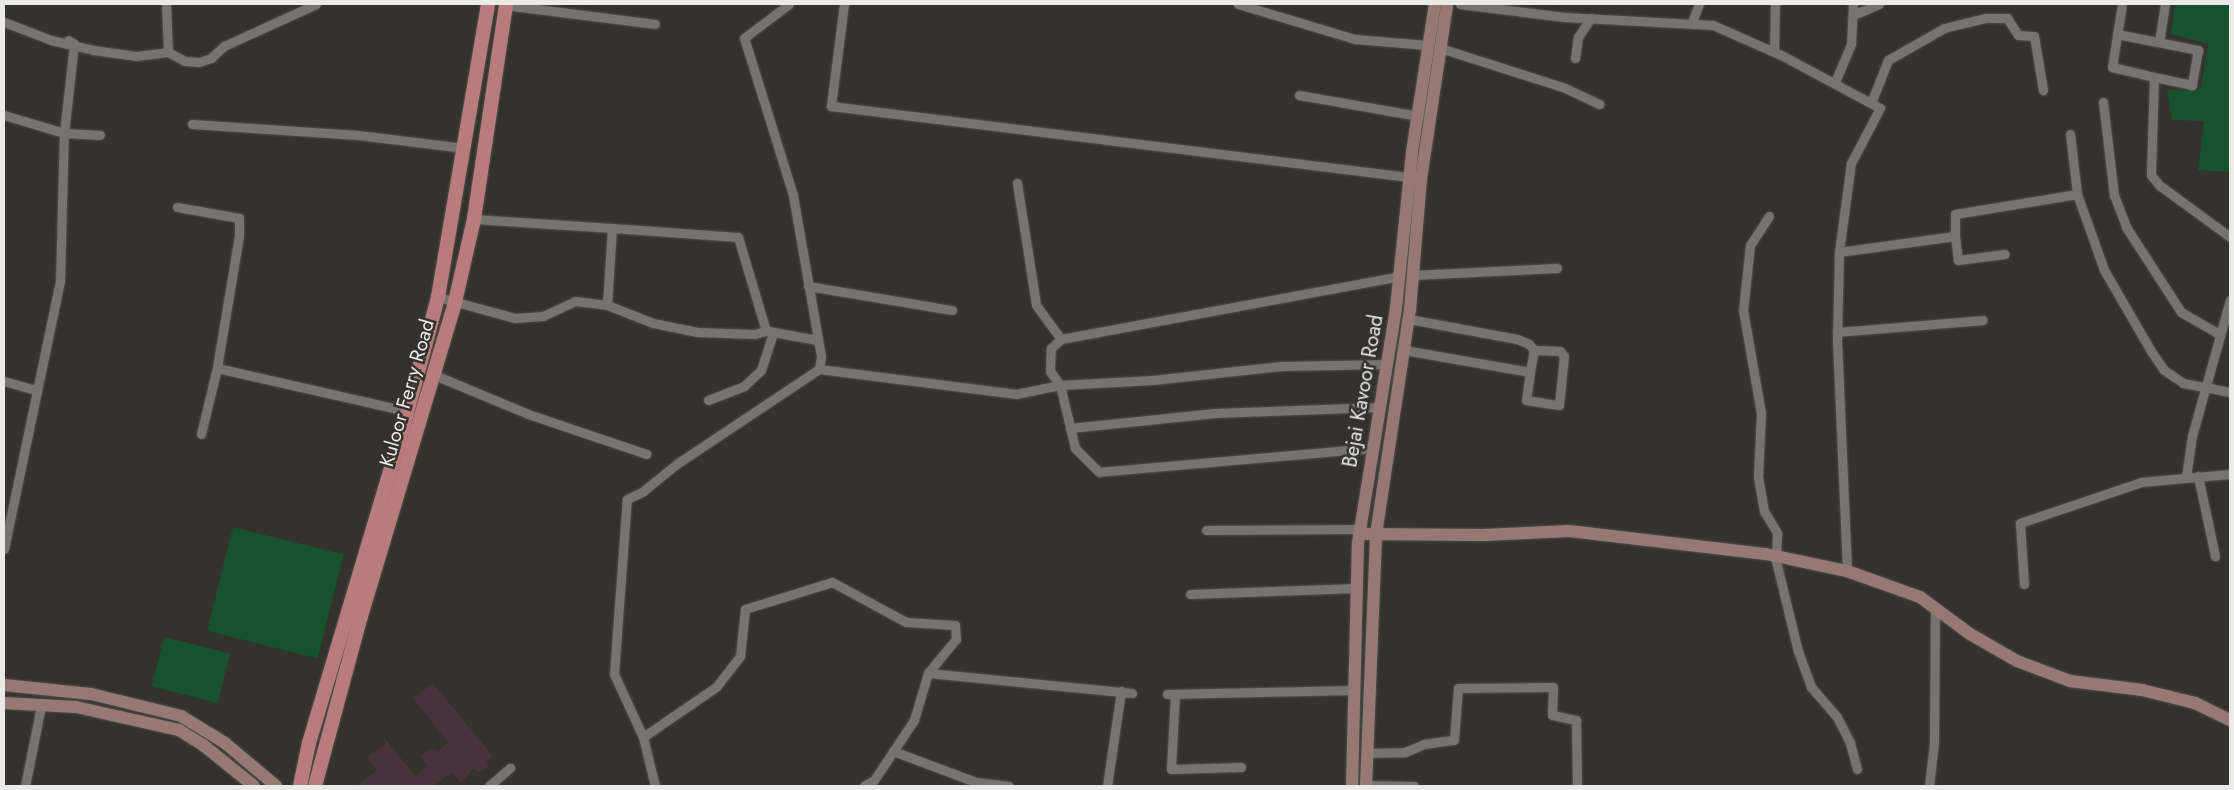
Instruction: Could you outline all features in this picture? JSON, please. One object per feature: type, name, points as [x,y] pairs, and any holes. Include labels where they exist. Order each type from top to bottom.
[{"type":"main road","name":"Kuloor Ferry Road","points":[[300,786],[308,743],[407,411],[438,297],[488,4]]},
{"type":"main road","name":"Bejai Kavoor Road","points":[[1366,786],[1376,534],[1409,319],[1411,275],[1433,44],[1435,4]]},
{"type":"main road","name":"Bejai Kavoor Road","points":[[1352,786],[1360,532],[1386,364],[1411,275],[1409,177],[1418,116],[1433,44],[1446,4]]},
{"type":"main road","name":"Kuloor Ferry Road","points":[[315,786],[361,616],[413,450],[432,374],[455,302],[474,219],[505,5]]},
{"type":"main road","points":[[1360,532],[1376,534],[1569,531],[1777,556],[1847,571],[1920,597],[1970,634],[2017,661],[2070,681],[2142,690],[2195,703],[2230,720]]},
{"type":"main road","points":[[4,685],[133,702],[181,716],[204,728],[276,786]]},
{"type":"main road","points":[[130,717],[133,702]]},
{"type":"main road","points":[[4,703],[76,707],[130,717],[179,730],[203,745],[254,786]]},
{"type":"street","points":[[166,4],[168,52]]},
{"type":"street","points":[[788,4],[744,38],[793,195],[818,340],[819,368]]},
{"type":"street","points":[[844,4],[831,106],[953,123],[1409,177]]},
{"type":"street","points":[[1238,4],[1356,39],[1433,44],[1440,48],[1565,88],[1599,104]]},
{"type":"street","points":[[1460,4],[1591,18],[1692,22],[1732,32],[1774,51],[1835,82],[1880,108],[1852,162],[1839,252],[1838,332],[1847,571]]},
{"type":"street","points":[[1692,22],[1699,4]]},
{"type":"street","points":[[1774,51],[1775,4]]},
{"type":"street","points":[[1835,82],[1851,44],[1853,4]]},
{"type":"street","points":[[1853,16],[1879,4]]},
{"type":"street","points":[[2117,34],[2198,50],[2192,84],[2112,68],[2117,34],[2122,4]]},
{"type":"street","points":[[2159,42],[2165,4]]},
{"type":"street","points":[[4,22],[51,40],[71,42],[136,56],[168,52],[185,61],[199,62],[211,58],[224,46],[313,5]]},
{"type":"street","points":[[505,5],[656,24]]},
{"type":"street","points":[[1575,58],[1578,37],[1591,18]]},
{"type":"street","points":[[1871,102],[1888,60],[1944,28],[1985,18],[2007,18],[2018,35],[2034,36],[2043,90]]},
{"type":"street","points":[[4,549],[60,281],[64,133],[71,42]]},
{"type":"street","points":[[2154,77],[2151,174],[2159,185],[2230,237]]},
{"type":"street","points":[[1299,94],[1418,116]]},
{"type":"street","points":[[2103,102],[2114,196],[2126,227],[2181,312],[2219,334]]},
{"type":"street","points":[[4,115],[64,133],[100,135]]},
{"type":"street","points":[[192,124],[358,135],[464,148]]},
{"type":"street","points":[[2070,134],[2077,194],[2104,270],[2164,370],[2183,383],[2230,392]]},
{"type":"street","points":[[1017,183],[1036,305],[1061,339]]},
{"type":"street","points":[[2005,254],[1958,260],[1955,214],[2077,194]]},
{"type":"street","points":[[177,207],[239,218],[239,236],[217,368],[201,434]]},
{"type":"street","points":[[1770,216],[1750,246],[1743,310],[1761,413],[1758,477],[1764,511],[1777,533],[1777,556],[1798,651],[1812,687],[1837,717],[1850,743],[1857,769]]},
{"type":"street","points":[[474,219],[738,237],[769,331],[762,370],[744,386],[708,400]]},
{"type":"street","points":[[607,306],[612,228]]},
{"type":"street","points":[[1839,252],[1955,236]]},
{"type":"street","points":[[1372,448],[1099,472],[1075,448],[1060,385],[1050,371],[1051,348],[1061,339],[1222,306],[1411,275],[1557,268]]},
{"type":"street","points":[[808,286],[952,310]]},
{"type":"street","points":[[438,297],[515,318],[543,316],[575,300],[607,306],[653,323],[697,332],[754,334],[769,331],[818,340]]},
{"type":"street","points":[[2186,477],[2192,436],[2230,300]]},
{"type":"street","points":[[1409,319],[1517,339],[1534,350],[1563,353],[1558,406],[1526,400],[1534,350]]},
{"type":"street","points":[[1838,332],[1983,320]]},
{"type":"street","points":[[1404,350],[1530,372]]},
{"type":"street","points":[[654,786],[643,737],[614,674],[626,499],[642,492],[678,464],[819,368],[1016,394],[1060,385],[1153,380],[1281,366],[1386,364]]},
{"type":"street","points":[[217,368],[407,411]]},
{"type":"street","points":[[432,374],[528,414],[646,454]]},
{"type":"street","points":[[4,381],[36,390]]},
{"type":"street","points":[[1070,428],[1215,413],[1378,407]]},
{"type":"street","points":[[2024,584],[2020,523],[2140,482],[2230,474]]},
{"type":"street","points":[[2198,476],[2214,556]]},
{"type":"street","points":[[1206,530],[1360,532]]},
{"type":"street","points":[[643,737],[716,687],[740,656],[745,609],[832,582],[906,622],[955,625],[956,639],[928,673],[914,720],[874,780],[864,786]]},
{"type":"street","points":[[1190,594],[1357,588]]},
{"type":"street","points":[[1929,786],[1934,743],[1934,608]]},
{"type":"street","points":[[928,673],[1132,693]]},
{"type":"street","points":[[1366,754],[1405,752],[1424,744],[1454,740],[1458,688],[1553,687],[1552,715],[1576,720],[1576,786]]},
{"type":"street","points":[[1241,767],[1171,769],[1171,694],[1354,690]]},
{"type":"street","points":[[1107,786],[1121,691]]},
{"type":"street","points":[[26,786],[41,706]]},
{"type":"street","points":[[893,751],[976,784],[1009,786]]},
{"type":"street","points":[[489,786],[510,768]]},
{"type":"street","points":[[1366,786],[1414,786]]},
{"type":"shaded area","points":[[433,683],[493,756],[486,762],[490,767],[480,772],[473,769],[461,783],[452,772],[434,786],[356,786],[377,770],[367,757],[385,744],[384,737],[415,776],[428,766],[420,756],[431,748],[438,751],[448,743],[413,698]]},
{"type":"green space","points":[[2175,4],[2230,4],[2230,172],[2198,170],[2204,121],[2172,120],[2167,90],[2201,89],[2208,44],[2171,34]]},
{"type":"green space","points":[[233,527],[344,555],[318,658],[207,631]]},
{"type":"green space","points":[[164,637],[230,653],[218,703],[152,686]]}]
